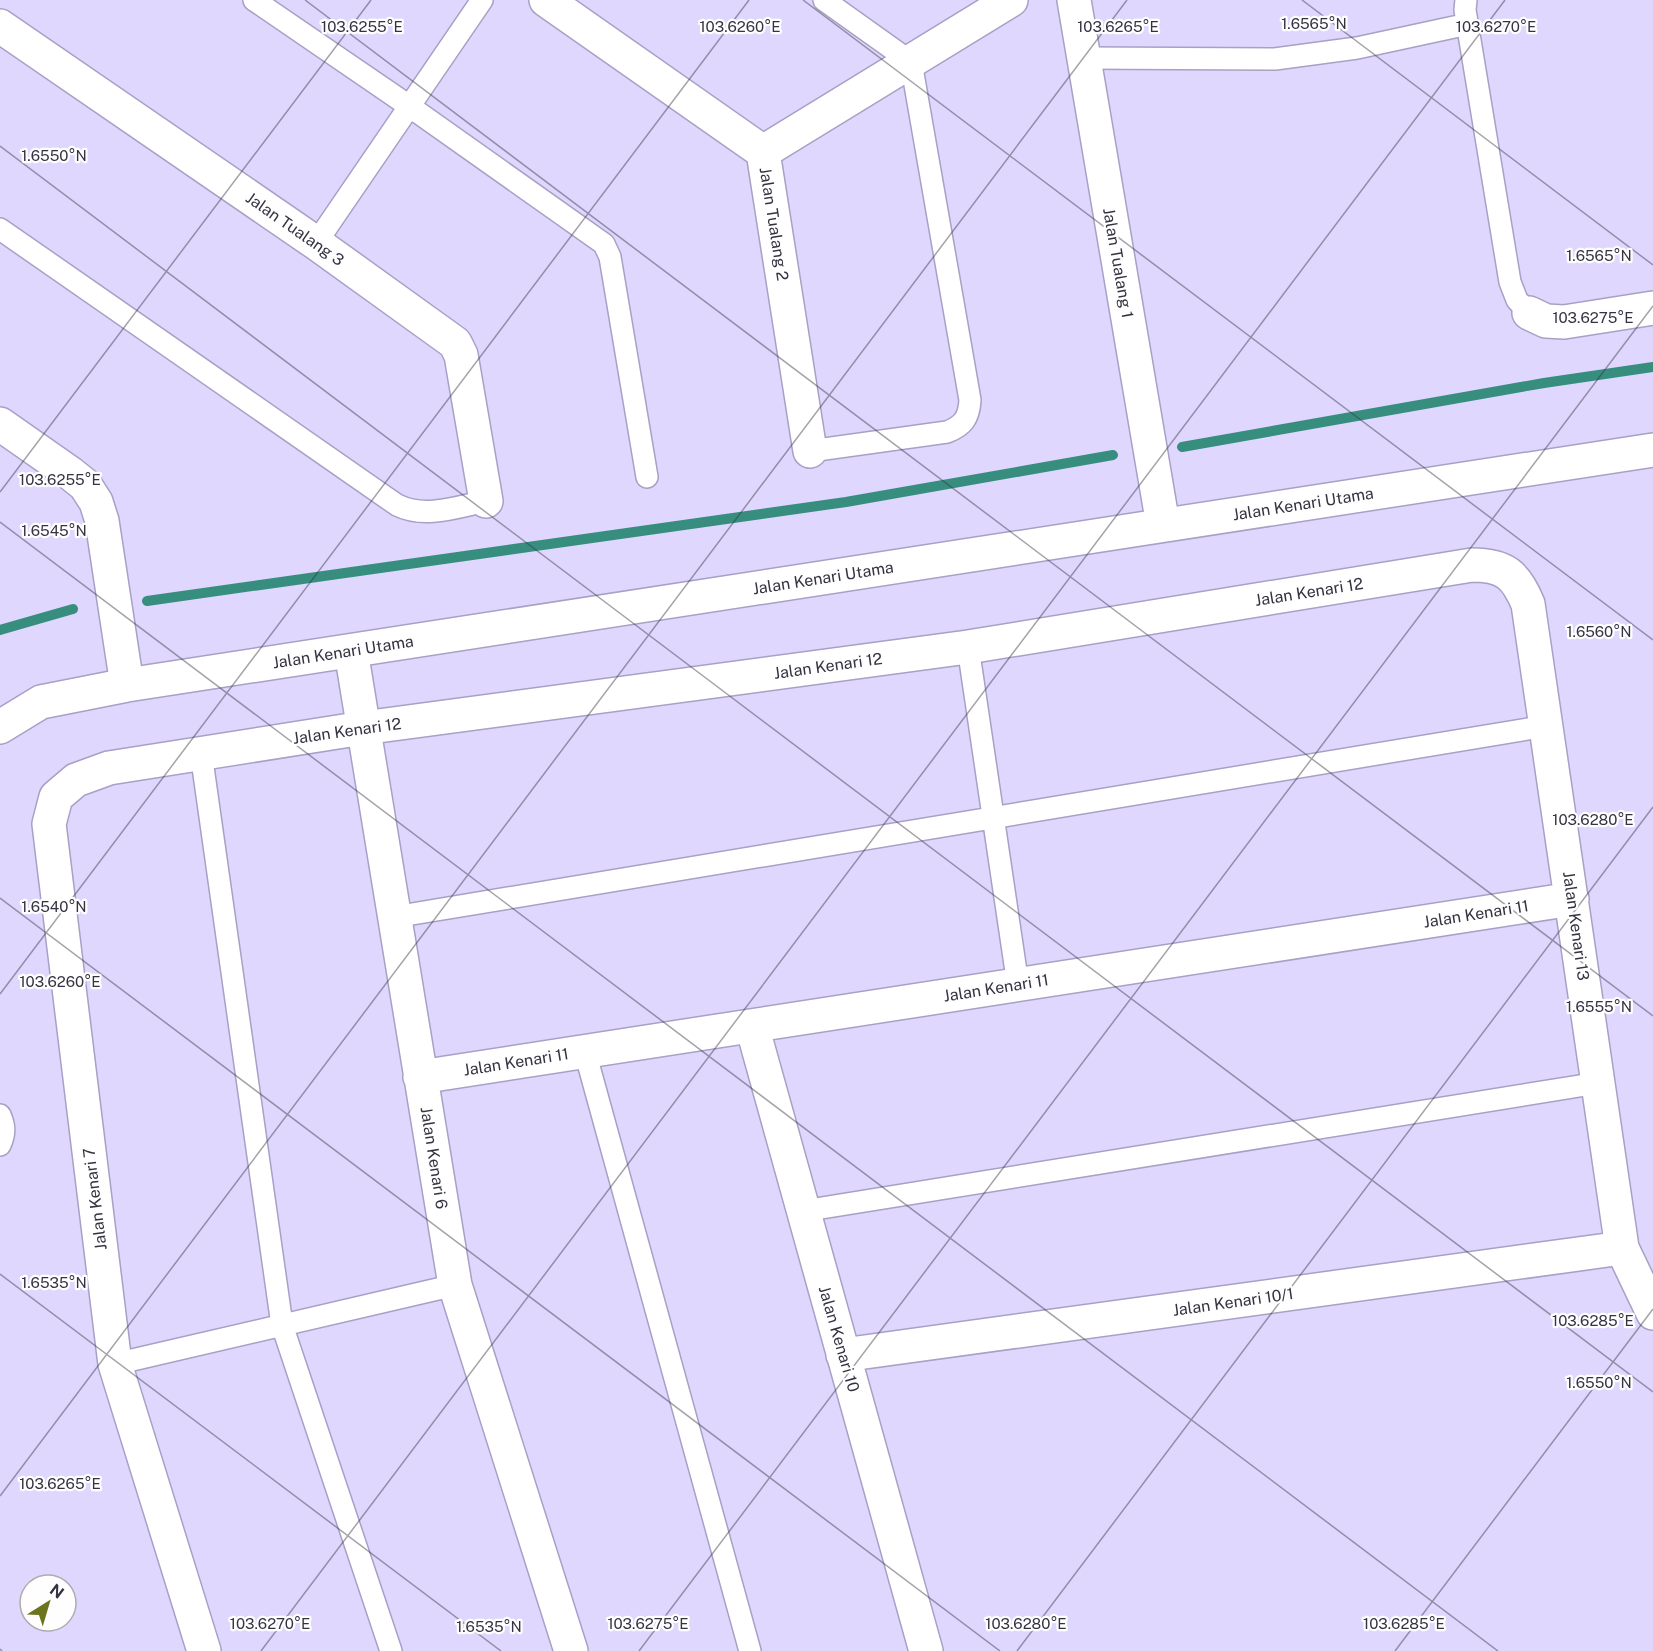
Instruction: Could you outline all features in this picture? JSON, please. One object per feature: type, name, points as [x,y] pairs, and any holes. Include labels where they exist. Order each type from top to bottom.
[{"type":"street","name":"Jalan Tualang 2","points":[[546,0],[763,152],[810,451]]},
{"type":"street","points":[[763,152],[1011,0]]},
{"type":"street","name":"Jalan Tualang 1","points":[[1074,0],[1163,525]]},
{"type":"street","name":"Jalan Tualang 3","points":[[0,26],[316,243],[455,343],[461,355],[486,501]]},
{"type":"street","points":[[1529,313],[1546,321],[1564,322],[1653,308]]},
{"type":"street","points":[[0,424],[85,485],[96,502],[102,520],[127,685]]},
{"type":"street","name":"Jalan Kenari Utama","points":[[0,727],[41,702],[127,685],[1653,450]]},
{"type":"street","name":"Jalan Kenari 12","points":[[108,768],[363,728],[968,647],[1473,565],[1491,565],[1508,573],[1521,587],[1528,604]]},
{"type":"street","name":"Jalan Kenari 13","points":[[1528,604],[1622,1248],[1653,1313]]},
{"type":"street","name":"Jalan Kenari 6","points":[[351,651],[455,1285],[571,1651]]},
{"type":"street","name":"Jalan Kenari 7","points":[[108,768],[76,780],[56,797],[49,824],[115,1364],[204,1651]]},
{"type":"street","name":"Jalan Kenari 11","points":[[420,1077],[1572,899]]},
{"type":"street","name":"Jalan Kenari 10","points":[[752,1026],[926,1651]]},
{"type":"street","name":"Jalan Kenari 10/1","points":[[843,1355],[1622,1248]]},
{"type":"lane","points":[[254,0],[410,106],[598,240],[608,250],[647,477]]},
{"type":"lane","points":[[316,243],[482,0]]},
{"type":"lane","points":[[810,451],[947,432],[957,428],[965,421],[970,400],[911,62],[824,0]]},
{"type":"lane","points":[[1466,0],[1510,282],[1517,300],[1529,313]]},
{"type":"lane","points":[[1083,58],[1275,59],[1357,48],[1468,24]]},
{"type":"lane","points":[[0,229],[397,505],[407,510],[429,512],[486,501]]},
{"type":"lane","points":[[968,647],[1018,985]]},
{"type":"lane","points":[[394,916],[1546,726]]},
{"type":"lane","points":[[201,753],[282,1325],[391,1651]]},
{"type":"lane","points":[[585,1052],[750,1651]]},
{"type":"lane","points":[[803,1211],[1598,1083]]},
{"type":"lane","points":[[0,1115],[4,1125],[4,1136],[0,1145]]},
{"type":"lane","points":[[115,1364],[455,1285]]},
{"type":"waterway","points":[[1182,447],[1544,383],[1653,367]]},
{"type":"waterway","points":[[147,601],[846,502],[1113,455]]},
{"type":"waterway","points":[[0,630],[73,609]]}]
